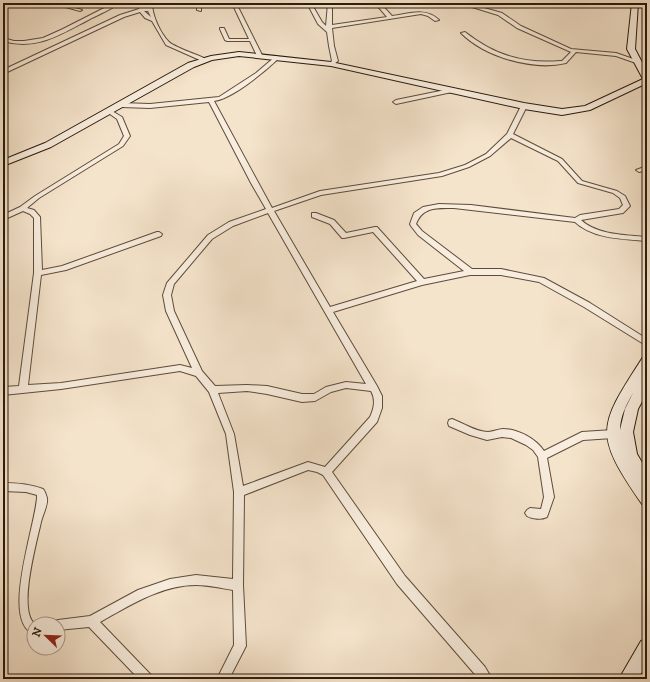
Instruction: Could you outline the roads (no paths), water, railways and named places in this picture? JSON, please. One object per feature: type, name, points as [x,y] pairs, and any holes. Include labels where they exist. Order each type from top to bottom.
[{"type":"street","points":[[3,7],[11,3]]},
{"type":"street","points":[[53,3],[80,10]]},
{"type":"street","points":[[3,39],[22,43],[44,39],[63,31],[117,3]]},
{"type":"street","points":[[141,10],[145,3]]},
{"type":"street","points":[[181,4],[188,3]]},
{"type":"street","points":[[199,3],[199,10]]},
{"type":"street","points":[[234,3],[259,55]]},
{"type":"street","points":[[309,3],[320,23],[328,29],[390,17],[421,13],[430,15],[437,20]]},
{"type":"street","points":[[330,3],[328,29],[329,46],[335,61],[331,64]]},
{"type":"street","points":[[377,3],[390,17]]},
{"type":"street","points":[[461,3],[500,14],[519,27],[547,41],[574,51],[616,55],[636,61]]},
{"type":"street","points":[[3,163],[48,145],[110,112],[191,65],[204,60],[226,55],[259,55],[331,64],[524,106],[562,112],[580,110],[647,80],[631,49],[635,3]]},
{"type":"street","points":[[3,72],[110,22],[150,6],[163,39],[168,44],[204,60]]},
{"type":"street","points":[[141,10],[147,18],[155,20]]},
{"type":"street","points":[[222,29],[226,40],[251,40]]},
{"type":"street","points":[[463,33],[491,52],[514,59],[534,62],[560,63],[564,62],[574,51]]},
{"type":"street","points":[[121,105],[150,106],[220,99],[238,88],[276,58]]},
{"type":"street","points":[[396,102],[450,91]]},
{"type":"street","points":[[211,101],[254,183],[330,310],[378,396],[378,408],[374,419],[326,472]]},
{"type":"street","points":[[223,679],[240,646],[238,585],[239,492],[230,434],[213,390],[199,373],[170,311],[167,295],[171,283],[210,237],[231,224],[320,193],[440,175],[467,166],[488,155],[510,135],[524,106]]},
{"type":"street","points":[[3,218],[22,209],[37,197],[121,145],[127,136],[120,118],[110,112]]},
{"type":"street","points":[[510,135],[560,160],[580,182],[615,192],[623,197],[626,202],[627,206],[620,211],[580,216],[577,220]]},
{"type":"street","points":[[639,170],[647,168]]},
{"type":"street","points":[[470,272],[414,227],[413,220],[416,214],[427,208],[456,205],[577,220]]},
{"type":"street","points":[[22,209],[32,212],[37,217],[38,273],[23,388]]},
{"type":"street","points":[[314,215],[332,222],[344,236],[375,229],[422,282]]},
{"type":"street","points":[[577,220],[580,225],[598,231],[647,239]]},
{"type":"street","points":[[38,273],[63,268],[159,234]]},
{"type":"street","points":[[330,310],[422,282],[470,272],[501,272],[541,280],[587,305],[647,343]]},
{"type":"street","points":[[647,360],[616,413],[613,434],[618,452],[647,499]]},
{"type":"street","points":[[3,391],[23,388],[61,386],[180,368],[199,373]]},
{"type":"street","points":[[647,380],[625,426],[625,441],[634,465],[647,483]]},
{"type":"street","points":[[213,390],[247,388],[267,390],[302,398],[315,396],[329,389],[346,385],[374,388]]},
{"type":"street","points":[[452,423],[482,435],[512,434],[532,444],[542,456],[549,497],[544,514],[530,513]]},
{"type":"street","points":[[542,456],[582,436],[613,434]]},
{"type":"street","points":[[239,492],[308,466],[318,468],[326,472],[402,580],[481,671],[486,679]]},
{"type":"street","points":[[3,487],[31,489],[40,492],[42,497],[22,595],[23,609],[26,620]]},
{"type":"street","points":[[66,624],[91,621],[121,603],[170,584],[196,580],[238,585]]},
{"type":"street","points":[[91,621],[147,679]]},
{"type":"street","points":[[628,679],[647,647]]}]
